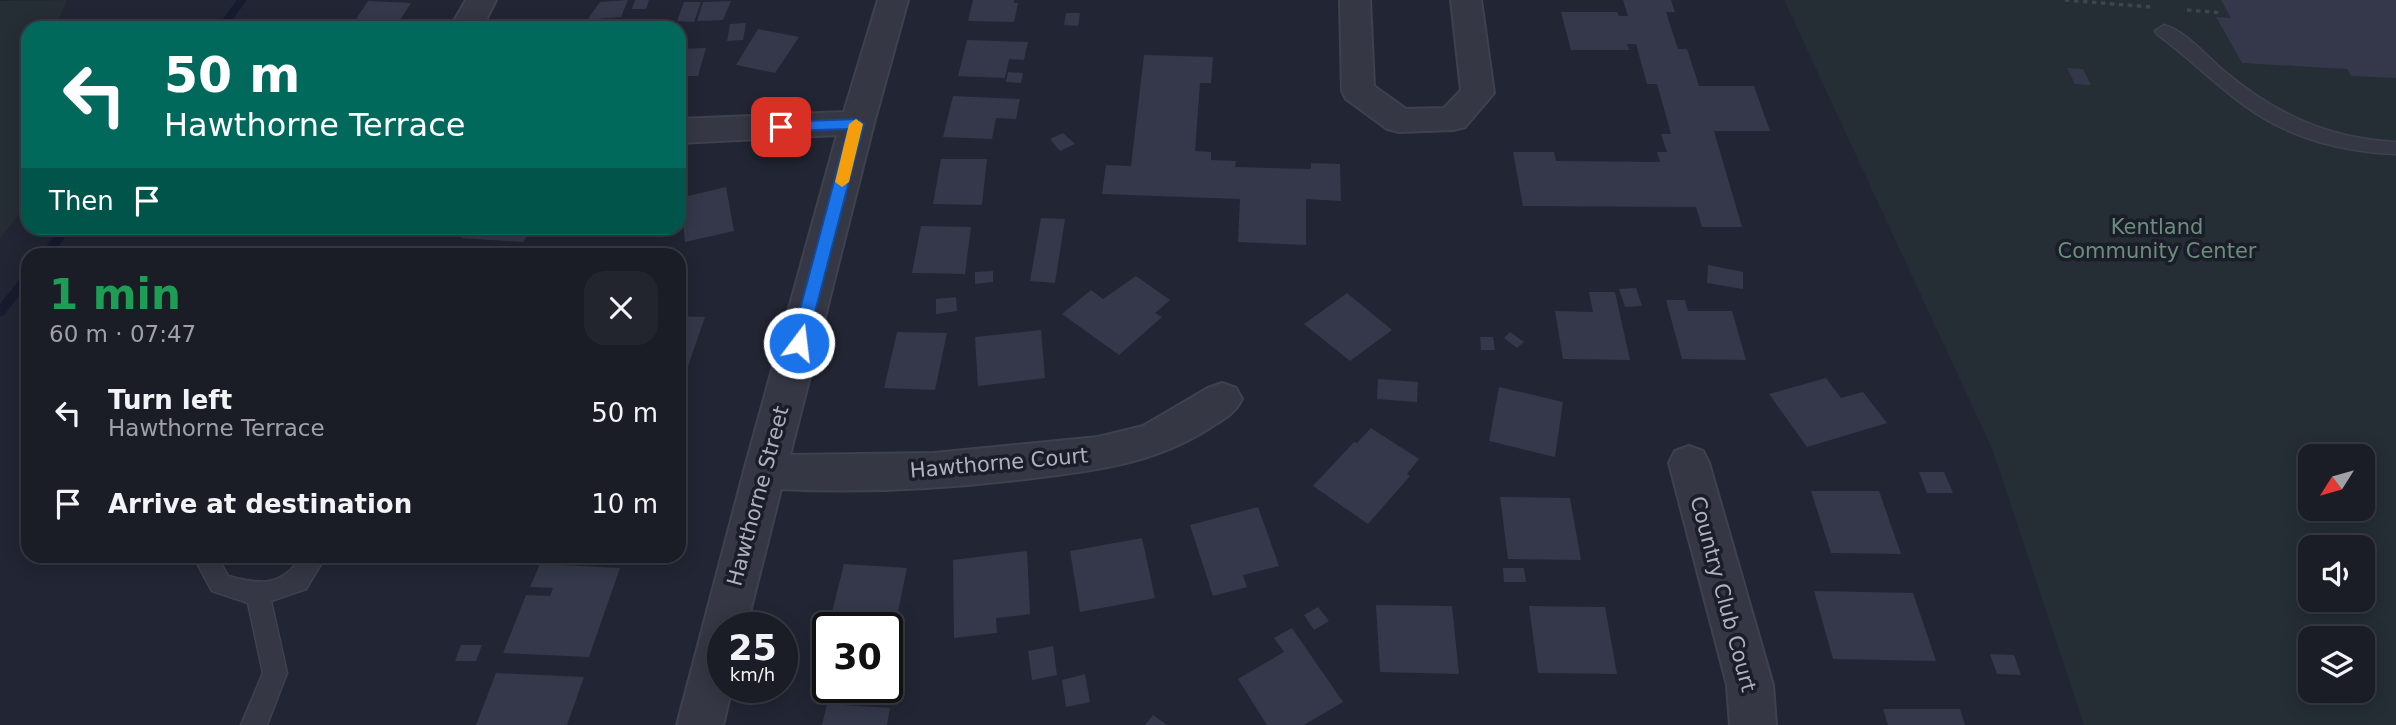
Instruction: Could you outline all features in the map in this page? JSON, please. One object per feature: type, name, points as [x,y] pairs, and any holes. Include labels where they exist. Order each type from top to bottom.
[{"type":"street","points":[[470,21],[481,0]]},
{"type":"street","name":"Hawthorne Street","points":[[728,612],[857,124],[893,0]]},
{"type":"street","points":[[1355,0],[1358,91],[1399,121],[1453,119],[1478,93],[1465,0]]},
{"type":"street","points":[[686,131],[857,124]]},
{"type":"street","name":"Hawthorne Court","points":[[764,471],[871,475],[999,466],[1098,454],[1157,438],[1222,399]]},
{"type":"street","name":"Country Club Court","points":[[1689,463],[1750,685],[1754,725]]},
{"type":"street","name":"Hawthorne Street","points":[[700,725],[707,696]]},
{"type":"lane","points":[[2164,32],[2196,54],[2253,103],[2293,127],[2332,140],[2396,148]]},
{"type":"lane","points":[[208,563],[220,584],[258,595],[298,582],[311,563]]},
{"type":"lane","points":[[254,725],[275,673],[258,595]]},
{"type":"path","points":[[2064,0],[2161,8]]},
{"type":"path","points":[[2185,10],[2223,13]]},
{"type":"green space","points":[[67,0],[58,21],[21,21],[21,212],[0,238],[0,1]]},
{"type":"green space","name":"Kentland Community Center","points":[[1784,0],[2396,0],[2396,725],[2084,725],[1993,451]]},
{"type":"building","points":[[628,0],[621,17],[587,20],[600,2]]},
{"type":"building","points":[[635,0],[649,0],[646,9],[632,9]]},
{"type":"building","points":[[973,0],[1014,0],[1014,3],[1018,3],[1014,22],[968,21]]},
{"type":"building","points":[[1623,0],[1671,0],[1675,12],[1666,12],[1678,49],[1687,49],[1699,86],[1754,86],[1770,131],[1714,131],[1742,227],[1702,227],[1696,207],[1523,206],[1513,152],[1554,152],[1556,161],[1660,162],[1657,152],[1667,152],[1661,134],[1671,134],[1657,84],[1647,84],[1636,44],[1627,44],[1629,50],[1571,50],[1561,12],[1617,12],[1619,16],[1628,16]]},
{"type":"building","points":[[2221,0],[2396,0],[2396,78],[2351,76],[2347,69],[2242,63],[2216,17],[2231,18]]},
{"type":"building","points":[[368,1],[411,3],[399,21],[355,21]]},
{"type":"building","points":[[731,1],[723,20],[697,21],[703,2]]},
{"type":"building","points":[[684,2],[701,2],[694,22],[677,21]]},
{"type":"building","points":[[1066,13],[1080,13],[1078,26],[1064,25]]},
{"type":"building","points":[[746,23],[743,40],[727,41],[730,24]]},
{"type":"building","points":[[758,29],[799,37],[775,73],[736,65]]},
{"type":"building","points":[[967,40],[1028,42],[1024,60],[1009,59],[1005,78],[958,76]]},
{"type":"building","points":[[706,48],[698,76],[686,76],[686,49]]},
{"type":"building","points":[[1144,55],[1213,57],[1211,83],[1200,83],[1195,151],[1211,152],[1211,160],[1236,161],[1235,167],[1311,169],[1311,163],[1340,164],[1341,201],[1306,199],[1306,245],[1238,242],[1240,199],[1102,194],[1106,165],[1131,166]]},
{"type":"building","points":[[2067,68],[2083,69],[2091,85],[2075,84]]},
{"type":"building","points":[[1008,72],[1023,73],[1021,83],[1006,82]]},
{"type":"building","points":[[953,96],[1020,99],[1016,119],[996,118],[992,139],[943,137]]},
{"type":"building","points":[[1063,133],[1075,144],[1060,151],[1050,139]]},
{"type":"building","points":[[941,159],[987,159],[982,205],[933,204]]},
{"type":"building","points":[[726,187],[734,231],[685,242],[686,196]]},
{"type":"building","points":[[1041,218],[1065,219],[1055,283],[1030,281]]},
{"type":"building","points":[[921,226],[971,227],[965,274],[912,273]]},
{"type":"building","points":[[463,235],[528,235],[523,242],[461,238]]},
{"type":"building","points":[[1708,265],[1743,272],[1743,289],[1707,283]]},
{"type":"building","points":[[993,271],[993,282],[975,284],[975,272]]},
{"type":"building","points":[[1136,276],[1170,300],[1155,313],[1162,317],[1119,355],[1062,314],[1091,290],[1103,299]]},
{"type":"building","points":[[1636,288],[1642,306],[1625,307],[1619,289]]},
{"type":"building","points":[[1589,292],[1615,292],[1630,360],[1563,359],[1555,311],[1593,312]]},
{"type":"building","points":[[1347,293],[1392,330],[1350,361],[1304,324]]},
{"type":"building","points":[[956,297],[957,311],[936,314],[936,299]]},
{"type":"building","points":[[1666,300],[1685,300],[1688,311],[1732,311],[1746,360],[1682,359]]},
{"type":"building","points":[[686,316],[705,317],[687,369]]},
{"type":"building","points":[[1041,330],[1045,378],[978,386],[975,337]]},
{"type":"building","points":[[897,332],[947,333],[935,390],[884,388]]},
{"type":"building","points":[[1510,332],[1524,342],[1517,348],[1504,338]]},
{"type":"building","points":[[1480,337],[1493,337],[1495,350],[1481,350]]},
{"type":"building","points":[[1826,378],[1841,398],[1863,392],[1887,423],[1807,447],[1769,394]]},
{"type":"building","points":[[1378,379],[1418,382],[1417,402],[1377,399]]},
{"type":"building","points":[[1499,387],[1563,402],[1555,457],[1489,441]]},
{"type":"building","points":[[1371,428],[1419,459],[1407,474],[1410,476],[1368,524],[1313,486],[1354,442],[1357,443]]},
{"type":"building","points":[[1919,472],[1944,472],[1953,493],[1927,493]]},
{"type":"building","points":[[1811,491],[1879,491],[1901,554],[1831,553]]},
{"type":"building","points":[[1500,497],[1570,498],[1581,560],[1508,559]]},
{"type":"building","points":[[1258,507],[1279,566],[1243,575],[1247,587],[1213,596],[1190,525]]},
{"type":"building","points":[[1142,538],[1155,598],[1080,612],[1070,551]]},
{"type":"building","points":[[1027,551],[1030,614],[996,618],[997,633],[954,638],[953,560]]},
{"type":"building","points":[[540,564],[620,568],[589,657],[503,653],[526,595],[550,596],[553,588],[530,587]]},
{"type":"building","points":[[844,564],[907,568],[898,612],[832,612]]},
{"type":"building","points":[[1503,568],[1524,568],[1526,582],[1504,582]]},
{"type":"building","points":[[1814,591],[1913,593],[1936,661],[1833,659]]},
{"type":"building","points":[[1376,605],[1452,606],[1459,674],[1380,672]]},
{"type":"building","points":[[1529,606],[1605,607],[1617,674],[1538,673]]},
{"type":"building","points":[[1318,607],[1329,621],[1314,630],[1304,615]]},
{"type":"building","points":[[1292,628],[1343,702],[1304,725],[1267,725],[1238,679],[1284,652],[1274,638]]},
{"type":"building","points":[[461,645],[482,645],[476,661],[455,661]]},
{"type":"building","points":[[1053,646],[1057,675],[1032,680],[1028,651]]},
{"type":"building","points":[[1990,654],[2014,655],[2021,675],[1997,674]]},
{"type":"building","points":[[496,673],[584,677],[567,725],[476,725]]},
{"type":"building","points":[[1085,674],[1090,702],[1066,707],[1062,680]]},
{"type":"building","points":[[827,704],[890,708],[887,725],[822,725]]},
{"type":"building","points":[[1883,709],[1960,709],[1965,725],[1888,725]]},
{"type":"building","points":[[1153,715],[1167,725],[1145,725]]},
{"type":"waterway","points":[[226,21],[242,0]]},
{"type":"waterway","points":[[50,248],[60,235]]},
{"type":"waterway","points":[[0,312],[21,286]]},
{"type":"slow traffic","points":[[842,182],[856,124]]},
{"type":"route","points":[[781,127],[857,124],[799,343]]}]
